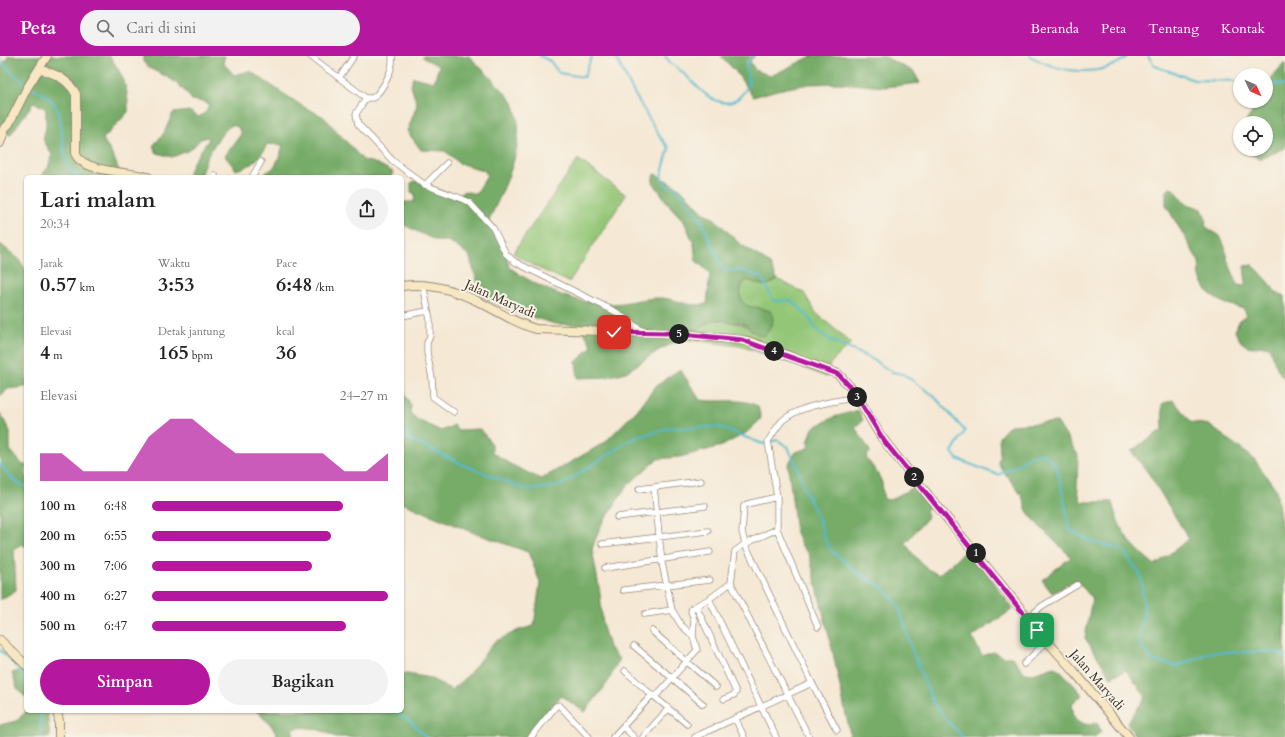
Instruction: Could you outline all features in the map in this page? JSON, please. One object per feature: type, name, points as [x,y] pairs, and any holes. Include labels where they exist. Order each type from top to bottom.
[{"type":"street","points":[[0,143],[2,132],[29,84],[47,56]]},
{"type":"street","points":[[310,56],[366,98],[373,98],[378,94],[391,68],[392,56]]},
{"type":"street","points":[[339,78],[354,56]]},
{"type":"street","points":[[39,68],[52,73],[71,85],[76,94],[76,155],[81,162],[90,167],[136,175]]},
{"type":"street","points":[[366,98],[356,114],[358,124],[393,161],[424,184],[470,203],[493,228],[506,254],[515,262],[616,312],[644,333]]},
{"type":"street","points":[[253,175],[261,162]]},
{"type":"street","points":[[424,184],[447,163]]},
{"type":"street","points":[[423,284],[430,330],[427,353],[432,378],[433,398],[454,412]]},
{"type":"street","name":"Jalan Maryadi","points":[[404,286],[423,284],[453,292],[482,303],[522,325],[536,329],[714,336],[748,341],[833,371],[843,378],[857,397],[884,441],[1127,737]]},
{"type":"street","points":[[404,316],[427,311]]},
{"type":"street","points":[[818,627],[777,530],[777,497],[768,443],[778,426],[790,416],[825,403],[857,397]]},
{"type":"street","points":[[640,489],[701,481]]},
{"type":"street","points":[[654,487],[662,559],[672,610],[681,625],[693,636]]},
{"type":"street","points":[[777,497],[744,506],[742,532],[745,544],[812,683],[837,730]]},
{"type":"street","points":[[617,517],[705,506]]},
{"type":"street","points":[[777,530],[745,544],[735,551],[731,583],[809,737]]},
{"type":"street","points":[[602,544],[708,531]]},
{"type":"street","points":[[605,568],[710,552]]},
{"type":"street","points":[[623,590],[710,580]]},
{"type":"street","points":[[613,737],[697,650],[693,636],[694,620],[690,612],[692,608],[721,592],[731,583]]},
{"type":"street","points":[[1028,618],[1042,606],[1077,585]]},
{"type":"street","points":[[709,599],[776,737]]},
{"type":"street","points":[[696,606],[736,692],[734,695],[724,699]]},
{"type":"street","points":[[645,614],[672,610]]},
{"type":"street","points":[[652,631],[716,687]]},
{"type":"street","points":[[0,640],[24,663]]},
{"type":"street","points":[[1024,664],[1047,641]]},
{"type":"street","points":[[634,646],[703,704]]},
{"type":"street","points":[[625,671],[687,724]]},
{"type":"street","points":[[696,737],[812,683]]},
{"type":"street","points":[[531,737],[556,706],[559,705],[588,737]]},
{"type":"street","points":[[643,737],[668,709]]},
{"type":"street","points":[[57,713],[59,737]]},
{"type":"street","points":[[735,718],[744,737]]},
{"type":"street","points":[[623,727],[634,737]]},
{"type":"street","points":[[708,731],[711,737]]},
{"type":"green space","points":[[7,56],[109,56],[118,69],[124,82],[128,104],[128,112],[103,139],[114,158],[121,175],[41,175],[48,168],[52,155],[43,139],[46,126],[46,109],[34,102],[10,135],[0,131],[0,67],[8,58]]},
{"type":"green space","points":[[144,56],[225,56],[223,63],[234,75],[250,71],[302,106],[324,117],[363,160],[378,164],[393,172],[392,175],[263,175],[276,164],[283,145],[267,144],[255,161],[236,170],[225,156],[241,134],[238,127],[232,125],[222,134],[212,148],[204,164],[201,175],[188,175],[193,162],[209,139],[207,137],[201,139],[190,150],[172,157],[157,153],[153,146],[164,133],[173,113],[189,111],[199,117],[206,112],[209,106],[205,102],[192,100],[176,83],[143,62]]},
{"type":"green space","points":[[423,56],[469,56],[500,87],[513,103],[517,118],[517,148],[508,178],[489,220],[505,246],[509,267],[532,282],[558,294],[585,302],[613,304],[666,298],[692,305],[707,304],[710,273],[696,261],[694,244],[684,221],[668,204],[653,182],[653,177],[655,174],[681,189],[703,212],[715,219],[739,243],[770,264],[777,279],[765,285],[747,280],[742,284],[740,293],[743,303],[770,311],[773,321],[769,331],[763,336],[754,333],[742,323],[717,320],[709,322],[698,330],[685,329],[682,339],[659,350],[626,372],[607,377],[578,378],[576,362],[592,346],[580,325],[555,324],[512,311],[479,295],[479,288],[469,255],[448,241],[437,241],[404,225],[404,202],[414,202],[415,194],[411,192],[411,183],[415,181],[457,197],[464,191],[476,194],[487,176],[485,171],[459,163],[445,151],[421,150],[407,131],[417,105],[411,86],[413,77],[434,82],[439,66],[423,58]]},
{"type":"green space","points":[[721,56],[755,56],[750,61],[755,70],[771,76],[812,56],[883,56],[914,72],[920,83],[885,87],[840,83],[809,84],[777,90],[753,97],[736,72]]},
{"type":"green space","points":[[1285,63],[1285,148],[1273,153],[1273,116],[1250,116],[1255,108],[1273,108],[1273,77]]},
{"type":"green space","points":[[1254,156],[1267,156],[1260,159]]},
{"type":"green space","points":[[578,159],[626,195],[569,282],[538,268],[513,253]]},
{"type":"green space","points":[[1170,188],[1175,190],[1185,203],[1202,209],[1206,219],[1205,225],[1209,230],[1220,236],[1225,247],[1227,259],[1238,285],[1243,286],[1246,284],[1244,266],[1253,265],[1269,282],[1276,293],[1285,296],[1285,379],[1279,372],[1268,346],[1248,346],[1241,342],[1238,337],[1235,331],[1240,319],[1247,316],[1244,309],[1224,303],[1210,294],[1206,289],[1200,277],[1199,262],[1166,205],[1166,192]]},
{"type":"green space","points":[[0,244],[19,259],[24,268],[24,387],[8,389],[0,396]]},
{"type":"green space","points":[[777,279],[804,293],[816,313],[851,343],[830,364],[827,377],[789,362],[740,346],[682,339],[685,329],[698,330],[712,320],[742,324],[752,332],[758,307],[748,307],[744,305],[740,294],[742,284],[747,280],[765,285]]},
{"type":"green space","points":[[680,369],[700,400],[751,403],[758,406],[761,419],[746,433],[722,446],[680,457],[657,459],[627,486],[600,527],[592,549],[600,593],[603,627],[609,647],[619,659],[608,682],[585,712],[561,696],[525,737],[335,737],[320,730],[298,728],[293,729],[293,737],[278,737],[271,725],[258,713],[404,713],[404,673],[430,678],[452,690],[469,674],[494,642],[519,630],[534,626],[540,582],[528,552],[472,532],[404,504],[404,392],[411,406],[410,413],[418,420],[441,431],[454,425],[458,430],[480,429],[492,444],[492,452],[510,464],[541,479],[604,443],[638,409],[656,386]]},
{"type":"green space","points":[[1173,400],[1191,422],[1209,425],[1253,458],[1276,489],[1282,532],[1285,537],[1285,737],[1136,737],[1127,723],[1146,697],[1126,670],[1111,677],[1085,638],[1092,598],[1077,581],[1052,593],[1042,580],[1071,557],[1039,526],[1027,511],[1022,496],[998,464],[1000,454],[999,437],[1010,425],[1057,422],[1078,455],[1077,487],[1081,502],[1112,502],[1123,531],[1133,545],[1155,565],[1189,539],[1149,474],[1131,451],[1163,429],[1162,404]]},
{"type":"green space","points":[[858,410],[863,420],[855,427],[870,451],[866,458],[881,480],[884,499],[890,500],[914,487],[929,506],[926,511],[928,517],[905,543],[912,552],[924,566],[939,574],[956,560],[967,548],[980,563],[1013,609],[972,637],[982,656],[993,652],[1004,657],[1012,657],[1025,673],[1033,674],[1054,667],[1060,670],[1083,695],[1072,703],[1074,717],[1087,725],[1097,722],[1101,732],[1094,737],[848,737],[850,734],[833,653],[809,554],[802,546],[796,533],[788,465],[796,452],[808,448],[809,439],[813,428],[834,417]]},
{"type":"green space","points":[[0,413],[10,431],[10,450],[24,465],[24,546],[22,544],[14,550],[16,590],[0,600]]},
{"type":"green space","points":[[22,670],[24,672],[24,696],[17,688],[12,673]]},
{"type":"green space","points":[[25,713],[47,713],[50,737],[0,737],[0,725],[16,721]]},
{"type":"waterway","points":[[540,56],[550,61],[559,73],[584,77],[592,56]]},
{"type":"waterway","points":[[615,56],[634,93],[660,137],[669,148],[661,177],[666,185],[678,189],[700,218],[723,270],[741,270],[761,277],[774,301],[791,300],[807,315],[815,328],[830,340],[870,358],[892,372],[903,374],[933,395],[965,431],[952,452],[957,459],[998,475],[1021,463],[1031,455],[1044,454],[1057,466],[1070,530],[1093,542],[1122,550],[1141,575],[1144,610],[1139,641],[1151,660],[1177,666],[1212,652],[1275,652],[1285,656]]},
{"type":"waterway","points":[[665,56],[670,63],[710,97],[724,103],[732,102],[737,99],[749,85],[746,64],[752,56]]},
{"type":"waterway","points":[[1030,56],[1041,62],[1067,70],[1080,71],[1093,71],[1105,68],[1128,56]]},
{"type":"waterway","points":[[1148,56],[1155,66],[1194,80],[1233,81]]},
{"type":"waterway","points":[[0,59],[9,70],[26,84]]},
{"type":"waterway","points":[[1273,84],[1285,85]]},
{"type":"waterway","points":[[30,86],[49,98],[57,109],[62,129],[66,160],[70,169],[76,175]]},
{"type":"waterway","points":[[404,430],[409,439],[466,466],[523,488],[535,489],[560,486],[632,439],[668,428],[719,427],[763,444],[777,440],[788,447],[801,476],[804,488],[821,524],[824,537],[831,550],[859,574],[881,586],[898,604],[911,647],[933,703],[948,722],[963,737]]},
{"type":"waterway","points":[[0,463],[14,480],[24,486]]},
{"type":"waterway","points":[[0,650],[8,657],[24,677]]},
{"type":"waterway","points":[[40,713],[41,737]]},
{"type":"waterway","points":[[396,713],[410,721],[426,737]]},
{"type":"route","points":[[614,332],[671,333],[714,336],[748,341],[838,374],[854,391],[884,441],[1037,630]]}]
